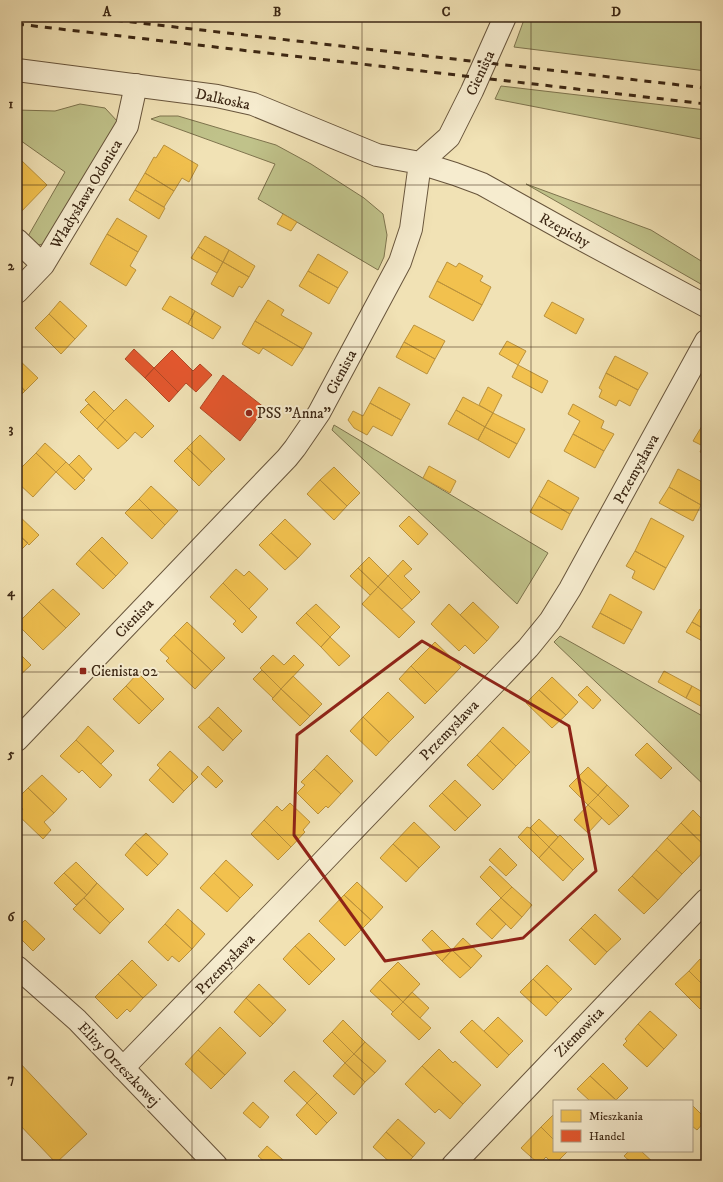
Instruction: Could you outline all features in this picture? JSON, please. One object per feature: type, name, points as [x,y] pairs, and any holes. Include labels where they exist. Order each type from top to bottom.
[{"type":"street","name":"Cienista","points":[[17,740],[296,448],[319,413],[400,262],[411,229],[420,163],[449,137],[472,91],[505,17]]},
{"type":"street","name":"Dalkoska","points":[[17,70],[217,96],[253,104],[377,155],[420,163]]},
{"type":"street","name":"Władysława Odonica","points":[[17,292],[43,265],[127,126],[136,85]]},
{"type":"street","name":"Rzepichy","points":[[420,163],[482,184],[706,306]]},
{"type":"street","points":[[17,240],[43,265]]},
{"type":"street","name":"Przemysława","points":[[123,1068],[496,682],[528,648],[550,621],[573,584],[706,341]]},
{"type":"street","name":"Ziemowita","points":[[452,1165],[706,900]]},
{"type":"street","name":"Elizy Orzeszkowej","points":[[17,967],[77,1020],[216,1165]]},
{"type":"highlighted area","points":[[422,641],[569,726],[596,871],[523,938],[385,961],[294,835],[297,735]]},
{"type":"green space","points":[[525,17],[706,17],[706,71],[514,47]]},
{"type":"green space","points":[[501,86],[706,110],[706,140],[495,99]]},
{"type":"green space","points":[[80,104],[105,108],[118,122],[43,244],[38,245],[27,238],[65,172],[17,138],[17,110],[55,111]]},
{"type":"green space","points":[[160,116],[178,116],[276,145],[311,164],[364,198],[383,214],[387,235],[384,257],[378,270],[258,199],[275,164],[151,119]]},
{"type":"green space","points":[[526,184],[651,230],[706,264],[706,287]]},
{"type":"green space","points":[[334,425],[548,553],[517,604],[332,430]]},
{"type":"green space","points":[[560,636],[706,718],[706,787],[554,642]]},
{"type":"building: Mieszkania","points":[[164,145],[198,165],[189,182],[182,178],[174,191],[145,173],[154,157],[156,158]]},
{"type":"building: Mieszkania","points":[[21,160],[47,185],[17,216],[17,164]]},
{"type":"building: Mieszkania","points":[[145,173],[174,191],[164,207],[135,190]]},
{"type":"building: Mieszkania","points":[[135,190],[165,208],[159,219],[129,200]]},
{"type":"building: Mieszkania","points":[[283,214],[297,222],[291,231],[277,224]]},
{"type":"building: Mieszkania","points":[[117,218],[147,236],[138,252],[107,234]]},
{"type":"building: Mieszkania","points":[[107,234],[138,252],[130,266],[136,270],[126,286],[90,264]]},
{"type":"building: Mieszkania","points":[[205,236],[229,250],[223,262],[198,247]]},
{"type":"building: Mieszkania","points":[[198,247],[223,262],[217,273],[191,258]]},
{"type":"building: Mieszkania","points":[[229,250],[255,266],[249,277],[223,262]]},
{"type":"building: Mieszkania","points":[[318,254],[348,272],[338,288],[308,271]]},
{"type":"building: Mieszkania","points":[[223,262],[249,277],[242,288],[239,286],[233,297],[211,284]]},
{"type":"building: Mieszkania","points":[[447,262],[456,267],[459,263],[483,276],[480,281],[491,287],[482,305],[437,281]]},
{"type":"building: Mieszkania","points":[[308,271],[338,288],[329,304],[299,286]]},
{"type":"building: Mieszkania","points":[[437,281],[482,305],[473,321],[429,297]]},
{"type":"building: Mieszkania","points":[[170,296],[195,311],[188,324],[162,309]]},
{"type":"building: Mieszkania","points":[[268,300],[284,310],[281,315],[312,333],[303,349],[255,321]]},
{"type":"building: Mieszkania","points":[[60,301],[87,326],[75,339],[49,314]]},
{"type":"building: Mieszkania","points":[[552,302],[584,319],[576,334],[544,316]]},
{"type":"building: Mieszkania","points":[[195,311],[221,327],[213,339],[188,324]]},
{"type":"building: Mieszkania","points":[[49,314],[75,339],[61,354],[35,328]]},
{"type":"building: Mieszkania","points":[[255,321],[303,349],[292,366],[263,348],[259,354],[242,344]]},
{"type":"building: Mieszkania","points":[[414,325],[445,341],[435,359],[404,342]]},
{"type":"building: Mieszkania","points":[[507,341],[526,351],[518,365],[499,354]]},
{"type":"building: Mieszkania","points":[[404,342],[435,359],[427,374],[396,357]]},
{"type":"building: Mieszkania","points":[[615,356],[648,373],[638,390],[606,373]]},
{"type":"building: Mieszkania","points":[[17,358],[38,378],[25,391],[17,382]]},
{"type":"building: Mieszkania","points":[[518,365],[548,381],[542,393],[512,377]]},
{"type":"building: Mieszkania","points":[[606,373],[638,390],[630,406],[619,400],[616,406],[599,397],[602,390],[599,388]]},
{"type":"building: Mieszkania","points":[[17,382],[25,391],[17,399]]},
{"type":"building: Mieszkania","points":[[379,387],[410,404],[401,420],[370,403]]},
{"type":"building: Mieszkania","points":[[488,387],[502,395],[493,413],[479,405]]},
{"type":"building: Mieszkania","points":[[94,391],[114,411],[105,420],[85,400]]},
{"type":"building: Mieszkania","points":[[463,397],[493,413],[485,427],[456,410]]},
{"type":"building: Mieszkania","points":[[126,399],[154,426],[142,438],[135,432],[127,441],[105,420]]},
{"type":"building: Mieszkania","points":[[370,403],[401,420],[392,436],[373,426],[367,435],[354,428],[348,420],[353,411],[363,416]]},
{"type":"building: Mieszkania","points":[[88,404],[105,420],[97,429],[80,412]]},
{"type":"building: Mieszkania","points":[[573,404],[604,421],[601,428],[614,434],[604,451],[573,434],[580,421],[568,414]]},
{"type":"building: Mieszkania","points":[[456,410],[485,427],[478,440],[448,424]]},
{"type":"building: Mieszkania","points":[[493,413],[525,429],[517,444],[485,427]]},
{"type":"building: Mieszkania","points":[[105,420],[127,441],[118,449],[97,429]]},
{"type":"building: Mieszkania","points":[[702,426],[706,428],[706,455],[700,452],[703,446],[693,441]]},
{"type":"building: Mieszkania","points":[[485,427],[517,444],[509,458],[478,440]]},
{"type":"building: Mieszkania","points":[[573,434],[604,451],[595,468],[564,451]]},
{"type":"building: Mieszkania","points":[[200,435],[225,459],[212,472],[187,448]]},
{"type":"building: Mieszkania","points":[[45,443],[66,462],[56,472],[36,453]]},
{"type":"building: Mieszkania","points":[[187,448],[212,472],[199,486],[174,461]]},
{"type":"building: Mieszkania","points":[[36,453],[56,472],[33,497],[17,482],[17,472]]},
{"type":"building: Mieszkania","points":[[79,455],[92,469],[83,479],[69,465]]},
{"type":"building: Mieszkania","points":[[66,462],[85,480],[75,490],[56,472]]},
{"type":"building: Mieszkania","points":[[429,466],[456,481],[450,493],[423,478]]},
{"type":"building: Mieszkania","points":[[334,467],[360,493],[347,506],[320,480]]},
{"type":"building: Mieszkania","points":[[678,469],[706,484],[706,496],[701,505],[669,487]]},
{"type":"building: Mieszkania","points":[[320,480],[347,506],[334,520],[307,494]]},
{"type":"building: Mieszkania","points":[[548,480],[579,498],[570,514],[539,496]]},
{"type":"building: Mieszkania","points":[[151,486],[178,511],[165,525],[139,499]]},
{"type":"building: Mieszkania","points":[[669,487],[701,505],[693,521],[659,503]]},
{"type":"building: Mieszkania","points":[[539,496],[570,514],[562,530],[530,512]]},
{"type":"building: Mieszkania","points":[[139,499],[165,525],[152,539],[125,513]]},
{"type":"building: Mieszkania","points":[[17,514],[39,535],[29,545],[17,533]]},
{"type":"building: Mieszkania","points":[[409,516],[428,534],[418,545],[399,526]]},
{"type":"building: Mieszkania","points":[[651,518],[684,536],[666,568],[635,551]]},
{"type":"building: Mieszkania","points":[[285,519],[311,544],[298,558],[271,533]]},
{"type":"building: Mieszkania","points":[[17,533],[28,543],[20,551],[17,548]]},
{"type":"building: Mieszkania","points":[[271,533],[298,558],[285,570],[259,545]]},
{"type":"building: Mieszkania","points":[[102,537],[128,563],[116,576],[89,550]]},
{"type":"building: Mieszkania","points":[[89,550],[116,576],[103,589],[76,564]]},
{"type":"building: Mieszkania","points":[[635,551],[666,568],[654,590],[632,578],[635,571],[626,566]]},
{"type":"building: Mieszkania","points":[[369,557],[388,576],[378,587],[358,568]]},
{"type":"building: Mieszkania","points":[[403,560],[412,569],[404,576],[420,592],[412,600],[388,576]]},
{"type":"building: Mieszkania","points":[[358,568],[378,587],[370,595],[350,576]]},
{"type":"building: Mieszkania","points":[[236,569],[244,576],[249,571],[268,589],[249,609],[223,583]]},
{"type":"building: Mieszkania","points":[[388,576],[412,600],[402,609],[378,587]]},
{"type":"building: Mieszkania","points":[[223,583],[257,617],[242,633],[233,624],[236,621],[210,597]]},
{"type":"building: Mieszkania","points":[[378,587],[415,622],[399,638],[362,604]]},
{"type":"building: Mieszkania","points":[[53,589],[80,614],[66,628],[39,602]]},
{"type":"building: Mieszkania","points":[[610,594],[642,612],[632,630],[600,613]]},
{"type":"building: Mieszkania","points":[[39,602],[66,628],[43,650],[17,624]]},
{"type":"building: Mieszkania","points":[[473,602],[499,627],[487,641],[460,615]]},
{"type":"building: Mieszkania","points":[[316,604],[340,627],[330,637],[306,613]]},
{"type":"building: Mieszkania","points":[[449,604],[487,641],[474,654],[465,645],[459,651],[431,624]]},
{"type":"building: Mieszkania","points":[[700,609],[706,613],[706,630],[692,622]]},
{"type":"building: Mieszkania","points":[[306,613],[330,637],[321,647],[296,623]]},
{"type":"building: Mieszkania","points":[[600,613],[632,630],[624,644],[592,627]]},
{"type":"building: Mieszkania","points":[[187,622],[225,658],[212,671],[174,635]]},
{"type":"building: Mieszkania","points":[[692,622],[706,630],[706,643],[686,632]]},
{"type":"building: Mieszkania","points":[[174,635],[212,671],[195,689],[166,661],[169,658],[160,650]]},
{"type":"building: Mieszkania","points":[[330,637],[350,656],[339,666],[321,647]]},
{"type":"building: Mieszkania","points":[[435,642],[461,667],[437,692],[411,666]]},
{"type":"building: Mieszkania","points":[[17,651],[31,665],[17,678]]},
{"type":"building: Mieszkania","points":[[273,655],[284,665],[294,655],[304,665],[281,689],[260,668]]},
{"type":"building: Mieszkania","points":[[411,666],[437,692],[425,704],[399,679]]},
{"type":"building: Mieszkania","points":[[262,670],[281,689],[273,698],[253,679]]},
{"type":"building: Mieszkania","points":[[664,671],[692,686],[686,698],[658,682]]},
{"type":"building: Mieszkania","points":[[138,673],[164,699],[152,711],[126,686]]},
{"type":"building: Mieszkania","points":[[293,676],[322,704],[310,716],[281,689]]},
{"type":"building: Mieszkania","points":[[552,677],[578,702],[566,715],[539,690]]},
{"type":"building: Mieszkania","points":[[126,686],[152,711],[139,724],[113,699]]},
{"type":"building: Mieszkania","points":[[587,686],[601,700],[593,709],[578,695]]},
{"type":"building: Mieszkania","points":[[692,686],[706,694],[706,709],[686,698]]},
{"type":"building: Mieszkania","points":[[281,689],[310,716],[300,726],[272,699]]},
{"type":"building: Mieszkania","points":[[539,690],[566,715],[552,728],[526,703]]},
{"type":"building: Mieszkania","points":[[388,692],[414,717],[389,742],[363,717]]},
{"type":"building: Mieszkania","points":[[218,707],[242,731],[233,740],[209,717]]},
{"type":"building: Mieszkania","points":[[209,717],[233,740],[223,751],[198,727]]},
{"type":"building: Mieszkania","points":[[363,717],[389,742],[376,756],[350,731]]},
{"type":"building: Mieszkania","points":[[88,726],[114,751],[101,764],[76,740]]},
{"type":"building: Mieszkania","points":[[503,727],[530,752],[516,766],[490,741]]},
{"type":"building: Mieszkania","points":[[76,740],[112,775],[100,788],[82,770],[79,773],[60,756]]},
{"type":"building: Mieszkania","points":[[490,741],[516,766],[503,780],[477,755]]},
{"type":"building: Mieszkania","points":[[647,743],[672,768],[661,779],[635,755]]},
{"type":"building: Mieszkania","points":[[170,751],[198,777],[184,791],[157,765]]},
{"type":"building: Mieszkania","points":[[327,755],[353,781],[341,794],[314,769]]},
{"type":"building: Mieszkania","points":[[477,755],[503,780],[493,790],[467,765]]},
{"type":"building: Mieszkania","points":[[208,766],[223,781],[216,788],[201,774]]},
{"type":"building: Mieszkania","points":[[588,767],[607,785],[598,795],[578,777]]},
{"type":"building: Mieszkania","points":[[160,768],[184,791],[173,803],[149,780]]},
{"type":"building: Mieszkania","points":[[314,769],[341,794],[328,808],[326,806],[318,814],[297,793],[305,785],[301,782]]},
{"type":"building: Mieszkania","points":[[42,775],[67,799],[54,813],[28,788]]},
{"type":"building: Mieszkania","points":[[578,777],[598,795],[588,805],[569,786]]},
{"type":"building: Mieszkania","points":[[455,780],[481,805],[468,818],[442,793]]},
{"type":"building: Mieszkania","points":[[607,785],[629,806],[619,816],[598,795]]},
{"type":"building: Mieszkania","points":[[28,788],[54,813],[44,822],[51,830],[43,839],[18,815],[23,809],[17,803],[17,799]]},
{"type":"building: Mieszkania","points":[[442,793],[468,818],[455,831],[429,806]]},
{"type":"building: Mieszkania","points":[[598,795],[619,816],[609,825],[588,805]]},
{"type":"building: Mieszkania","points":[[290,803],[310,822],[303,830],[305,832],[291,847],[264,820],[277,806],[282,811]]},
{"type":"building: Mieszkania","points":[[588,805],[602,818],[588,833],[574,820]]},
{"type":"building: Mieszkania","points":[[693,810],[706,823],[706,847],[681,823]]},
{"type":"building: Mieszkania","points":[[539,819],[558,837],[549,847],[530,828]]},
{"type":"building: Mieszkania","points":[[264,820],[291,847],[278,860],[251,834]]},
{"type":"building: Mieszkania","points":[[414,822],[440,847],[419,868],[393,844]]},
{"type":"building: Mieszkania","points":[[681,823],[706,847],[706,849],[693,863],[667,838]]},
{"type":"building: Mieszkania","points":[[527,827],[530,828],[549,847],[539,858],[518,837]]},
{"type":"building: Mieszkania","points":[[146,833],[168,854],[158,865],[135,843]]},
{"type":"building: Mieszkania","points":[[560,835],[584,859],[573,870],[549,847]]},
{"type":"building: Mieszkania","points":[[667,838],[693,863],[682,874],[656,850]]},
{"type":"building: Mieszkania","points":[[135,843],[158,865],[147,876],[125,855]]},
{"type":"building: Mieszkania","points":[[393,844],[419,868],[406,882],[380,858]]},
{"type":"building: Mieszkania","points":[[549,847],[573,870],[563,881],[539,858]]},
{"type":"building: Mieszkania","points":[[500,848],[517,865],[506,876],[489,860]]},
{"type":"building: Mieszkania","points":[[656,850],[682,874],[658,900],[632,876]]},
{"type":"building: Mieszkania","points":[[226,860],[253,885],[240,898],[214,873]]},
{"type":"building: Mieszkania","points":[[76,862],[97,883],[87,895],[64,873]]},
{"type":"building: Mieszkania","points":[[490,866],[512,887],[501,898],[480,877]]},
{"type":"building: Mieszkania","points":[[64,873],[87,895],[76,905],[54,883]]},
{"type":"building: Mieszkania","points":[[214,873],[240,898],[227,912],[200,888]]},
{"type":"building: Mieszkania","points":[[632,876],[658,900],[644,914],[618,890]]},
{"type":"building: Mieszkania","points":[[357,882],[383,907],[371,920],[344,895]]},
{"type":"building: Mieszkania","points":[[97,883],[124,909],[110,923],[84,898]]},
{"type":"building: Mieszkania","points":[[512,887],[532,905],[522,917],[501,898]]},
{"type":"building: Mieszkania","points":[[344,895],[371,920],[345,946],[319,921]]},
{"type":"building: Mieszkania","points":[[84,898],[110,923],[100,934],[73,909]]},
{"type":"building: Mieszkania","points":[[501,898],[522,917],[511,929],[490,909]]},
{"type":"building: Mieszkania","points":[[178,909],[205,934],[192,949],[165,924]]},
{"type":"building: Mieszkania","points":[[490,909],[506,924],[492,939],[476,924]]},
{"type":"building: Mieszkania","points":[[595,914],[621,939],[607,952],[581,928]]},
{"type":"building: Mieszkania","points":[[25,920],[45,939],[33,951],[17,935],[17,928]]},
{"type":"building: Mieszkania","points":[[165,924],[192,949],[179,962],[172,956],[168,961],[148,942]]},
{"type":"building: Mieszkania","points":[[581,928],[607,952],[595,965],[569,940]]},
{"type":"building: Mieszkania","points":[[432,930],[452,950],[442,961],[422,940]]},
{"type":"building: Mieszkania","points":[[309,933],[335,959],[322,972],[295,946]]},
{"type":"building: Mieszkania","points":[[463,938],[482,956],[471,968],[452,950]]},
{"type":"building: Mieszkania","points":[[295,946],[322,972],[309,985],[283,959]]},
{"type":"building: Mieszkania","points":[[452,950],[471,968],[460,978],[442,961]]},
{"type":"building: Mieszkania","points":[[700,959],[706,965],[706,988],[689,971]]},
{"type":"building: Mieszkania","points":[[132,960],[157,985],[143,998],[118,974]]},
{"type":"building: Mieszkania","points":[[398,962],[420,984],[403,1002],[380,980]]},
{"type":"building: Mieszkania","points":[[547,965],[572,989],[558,1003],[533,979]]},
{"type":"building: Mieszkania","points":[[689,971],[706,988],[706,1003],[700,1009],[675,984]]},
{"type":"building: Mieszkania","points":[[118,974],[143,998],[130,1012],[127,1009],[117,1019],[95,997]]},
{"type":"building: Mieszkania","points":[[533,979],[558,1003],[546,1016],[520,992]]},
{"type":"building: Mieszkania","points":[[380,980],[403,1002],[393,1012],[370,991]]},
{"type":"building: Mieszkania","points":[[259,984],[286,1010],[273,1024],[246,998]]},
{"type":"building: Mieszkania","points":[[412,992],[429,1008],[420,1018],[403,1002]]},
{"type":"building: Mieszkania","points":[[246,998],[273,1024],[260,1037],[234,1012]]},
{"type":"building: Mieszkania","points":[[403,1002],[431,1028],[419,1040],[391,1014]]},
{"type":"building: Mieszkania","points":[[650,1011],[677,1035],[664,1049],[638,1024]]},
{"type":"building: Mieszkania","points":[[498,1017],[523,1041],[509,1055],[484,1031]]},
{"type":"building: Mieszkania","points":[[343,1020],[365,1042],[354,1054],[332,1032]]},
{"type":"building: Mieszkania","points":[[472,1020],[509,1055],[497,1068],[460,1032]]},
{"type":"building: Mieszkania","points":[[638,1024],[664,1049],[647,1067],[623,1045],[627,1041],[625,1039]]},
{"type":"building: Mieszkania","points":[[220,1027],[246,1053],[225,1075],[198,1050]]},
{"type":"building: Mieszkania","points":[[332,1032],[354,1054],[345,1063],[323,1041]]},
{"type":"building: Mieszkania","points":[[365,1042],[386,1061],[375,1073],[354,1054]]},
{"type":"building: Mieszkania","points":[[439,1049],[453,1063],[455,1061],[481,1085],[463,1104],[422,1066]]},
{"type":"building: Mieszkania","points":[[198,1050],[225,1075],[211,1089],[185,1064]]},
{"type":"building: Mieszkania","points":[[354,1054],[375,1073],[365,1082],[345,1063]]},
{"type":"building: Mieszkania","points":[[17,1060],[87,1134],[56,1163],[17,1122]]},
{"type":"building: Mieszkania","points":[[345,1063],[365,1082],[354,1095],[333,1076]]},
{"type":"building: Mieszkania","points":[[603,1063],[628,1088],[616,1100],[590,1076]]},
{"type":"building: Mieszkania","points":[[422,1066],[463,1104],[450,1119],[439,1109],[435,1113],[405,1084]]},
{"type":"building: Mieszkania","points":[[294,1071],[317,1093],[307,1103],[284,1081]]},
{"type":"building: Mieszkania","points":[[590,1076],[616,1100],[589,1100],[577,1089]]},
{"type":"building: Mieszkania","points":[[317,1093],[337,1113],[327,1123],[307,1103]]},
{"type":"building: Mieszkania","points":[[253,1102],[269,1117],[260,1128],[243,1113]]},
{"type":"building: Mieszkania","points":[[307,1103],[327,1123],[316,1135],[296,1115]]},
{"type":"building: Mieszkania","points":[[693,1106],[706,1119],[697,1130],[693,1127]]},
{"type":"building: Mieszkania","points":[[553,1115],[553,1139],[541,1127]]},
{"type":"building: Mieszkania","points":[[398,1119],[425,1143],[413,1157],[386,1132]]},
{"type":"building: Mieszkania","points":[[541,1127],[553,1139],[553,1152],[567,1152],[554,1165],[546,1157],[539,1164],[521,1148]]},
{"type":"building: Mieszkania","points":[[386,1132],[413,1157],[405,1165],[393,1165],[373,1147]]},
{"type":"building: Mieszkania","points":[[267,1146],[289,1165],[268,1165],[258,1156]]},
{"type":"building: Mieszkania","points":[[628,1152],[642,1152],[656,1165],[634,1165],[624,1156]]},
{"type":"building: Mieszkania","points":[[628,1159],[634,1165],[623,1165]]},
{"type":"building: Handel","points":[[134,349],[154,368],[145,378],[125,359]]},
{"type":"building: Handel","points":[[172,350],[193,371],[200,364],[212,375],[196,392],[186,383],[178,392],[154,368]]},
{"type":"building: Handel","points":[[154,368],[178,392],[169,402],[145,378]]},
{"type":"building: Handel","points":[[223,375],[265,408],[240,441],[200,408]]},
{"type":"railway","points":[[88,17],[706,88]]},
{"type":"railway","points":[[17,24],[706,104]]},
{"type":"place","name":"PSS \"Anna\"","points":[[249,413]]},
{"type":"place","name":"Cienista 02","points":[[83,671]]}]
